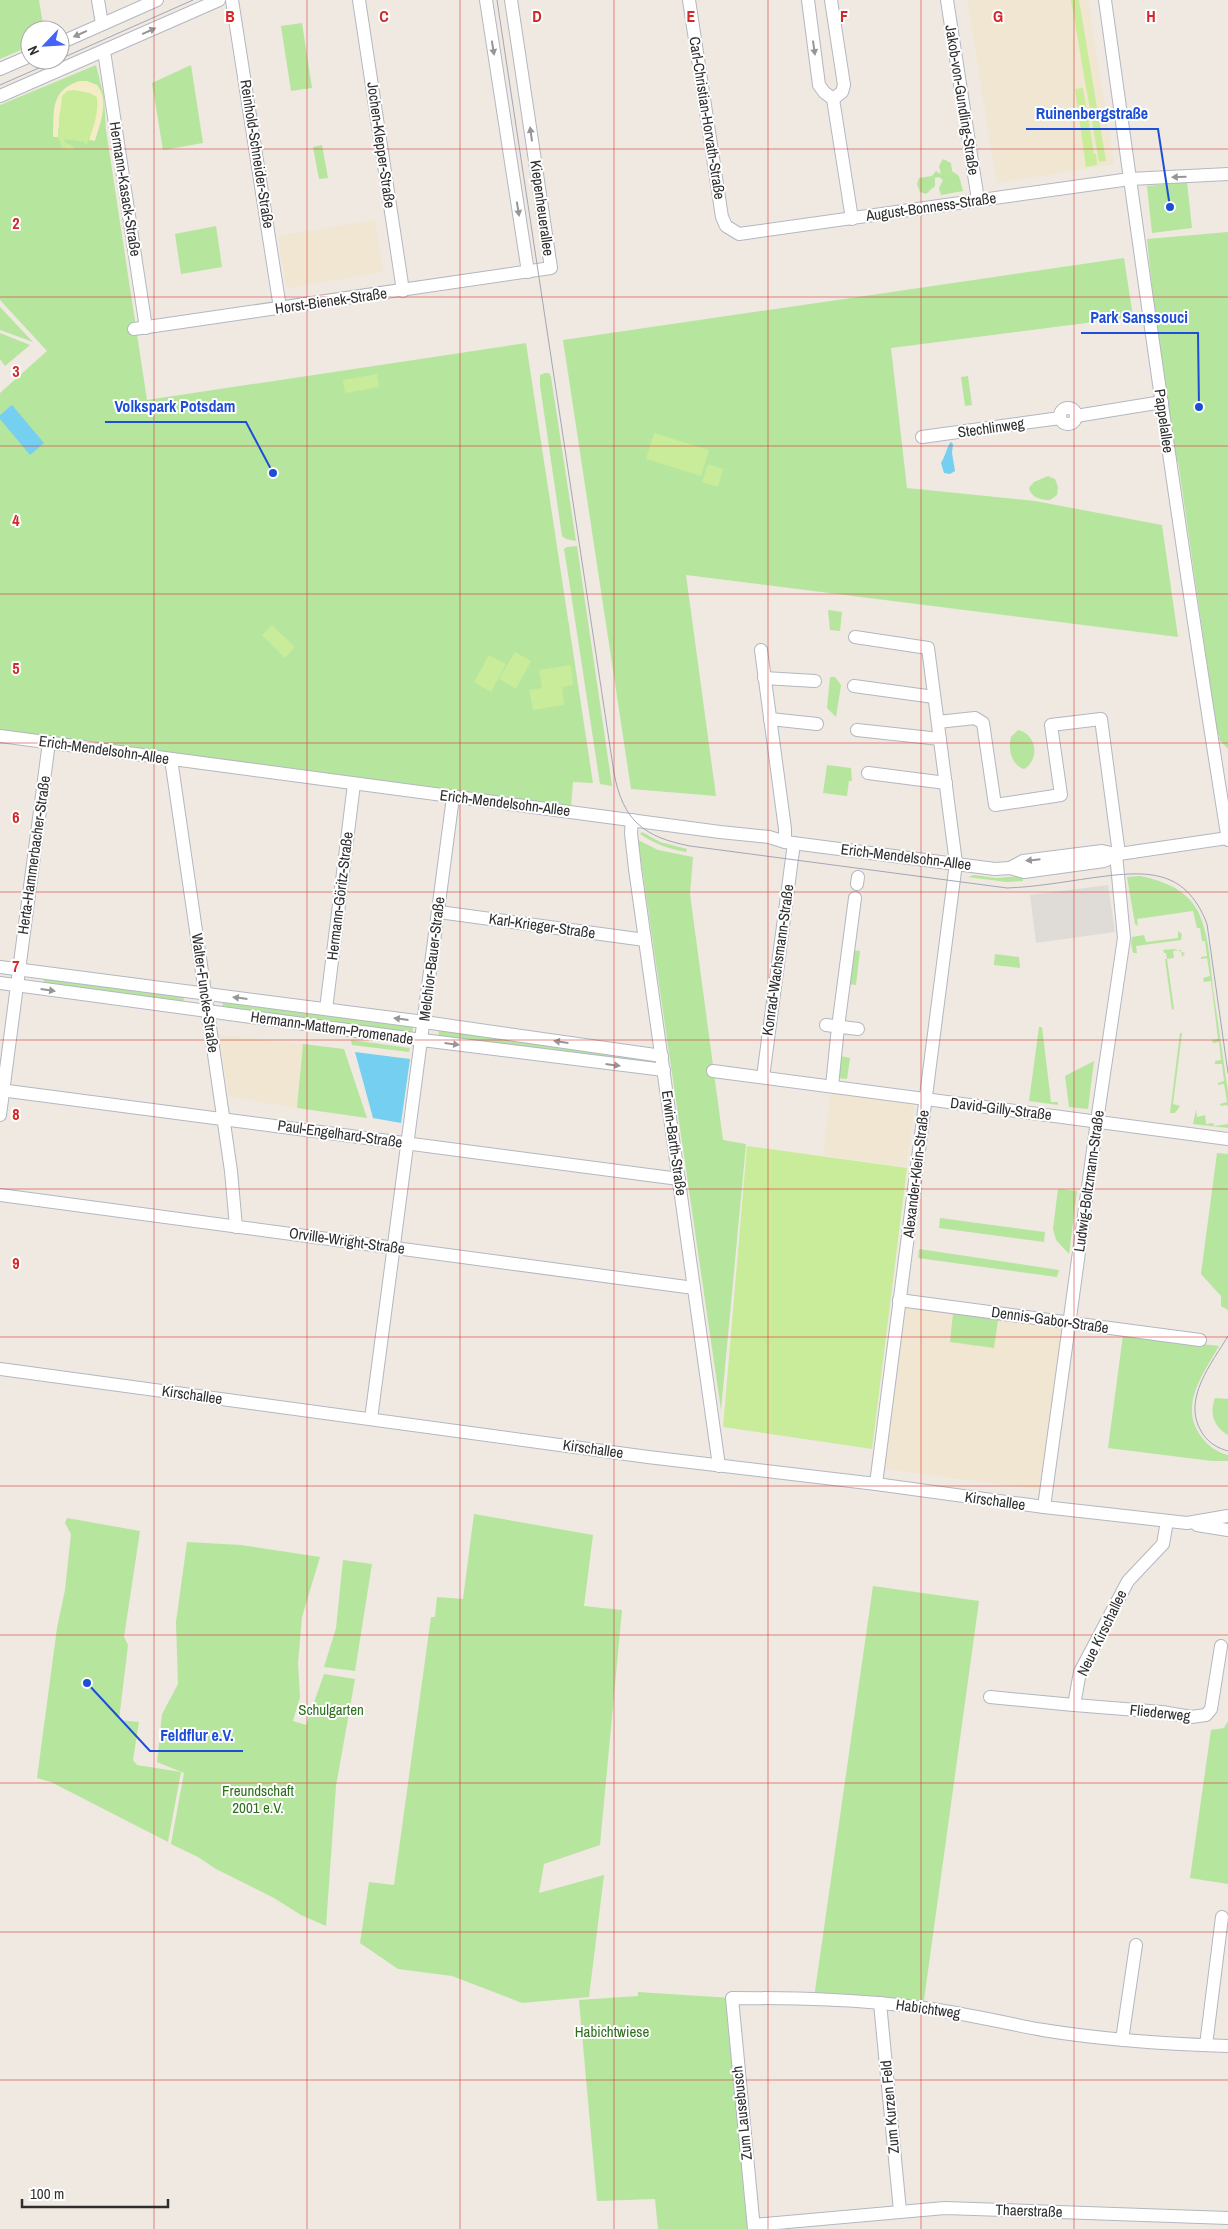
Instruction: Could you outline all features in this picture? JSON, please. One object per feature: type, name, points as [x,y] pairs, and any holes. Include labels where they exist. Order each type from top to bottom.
[{"type":"street","points":[[98,0],[102,24]]},
{"type":"street","points":[[70,38],[157,0]]},
{"type":"street","points":[[0,96],[218,0]]},
{"type":"street","name":"Reinhold-Schneider-Straße","points":[[232,0],[280,308]]},
{"type":"street","name":"Jochen-Klepper-Straße","points":[[359,0],[403,291]]},
{"type":"street","name":"Kiepenheuerallee","points":[[486,0],[528,272],[551,268],[511,0]]},
{"type":"street","name":"Carl-Christian-Horvath-Straße","points":[[689,0],[722,217],[726,226],[733,232]]},
{"type":"street","points":[[808,0],[819,85],[833,99],[852,219]]},
{"type":"street","points":[[831,0],[844,85],[842,92],[833,99]]},
{"type":"street","name":"Jakob-von-Gundling-Straße","points":[[947,0],[978,200]]},
{"type":"street","name":"Pappelallee","points":[[1105,0],[1162,402],[1228,839]]},
{"type":"street","name":"Hermann-Kasack-Straße","points":[[104,51],[140,328]]},
{"type":"street","points":[[0,69],[20,60]]},
{"type":"street","name":"August-Bonness-Straße","points":[[733,232],[746,235],[1130,179],[1228,174]]},
{"type":"street","name":"Horst-Bienek-Straße","points":[[140,328],[528,272]]},
{"type":"street","name":"Stechlinweg","points":[[922,437],[1060,418],[1063,409],[1068,408],[1072,409],[1076,416],[1162,402]]},
{"type":"street","name":"Alexander-Klein-Straße","points":[[855,637],[928,648],[956,863],[876,1484]]},
{"type":"street","name":"Konrad-Wachsmann-Straße","points":[[761,650],[785,829],[789,842],[763,1077]]},
{"type":"street","points":[[764,678],[815,681]]},
{"type":"street","points":[[854,686],[934,697]]},
{"type":"street","name":"Ludwig-Boltzmann-Straße","points":[[938,722],[975,718],[983,723],[995,805],[1061,795],[1051,725],[1101,719],[1118,854],[1124,932],[1044,1508]]},
{"type":"street","points":[[770,719],[817,724]]},
{"type":"street","points":[[857,730],[940,739]]},
{"type":"street","name":"Erich-Mendelsohn-Allee","points":[[0,736],[769,837],[789,842],[995,869],[1010,868],[1024,872],[1104,861],[1118,854],[1228,839]]},
{"type":"street","name":"Herta-Hammerbacher-Straße","points":[[0,1115],[49,742]]},
{"type":"street","name":"Walter-Funcke-Straße","points":[[171,759],[223,1119],[236,1227]]},
{"type":"street","points":[[868,773],[946,783]]},
{"type":"street","name":"Hermann-Göritz-Straße","points":[[326,1009],[354,784]]},
{"type":"street","name":"Melchior-Bauer-Straße","points":[[371,1419],[453,797]]},
{"type":"street","name":"Erwin-Barth-Straße","points":[[632,820],[631,833],[645,940],[719,1466]]},
{"type":"street","points":[[832,1086],[832,1026],[852,931],[855,898]]},
{"type":"street","name":"Karl-Krieger-Straße","points":[[438,912],[645,940]]},
{"type":"street","name":"Hermann-Mattern-Promenade","points":[[0,968],[424,1022],[662,1056]]},
{"type":"street","name":"Hermann-Mattern-Promenade","points":[[0,983],[208,1012],[664,1070]]},
{"type":"street","points":[[832,1026],[858,1030]]},
{"type":"street","name":"David-Gilly-Straße","points":[[713,1071],[1228,1139]]},
{"type":"street","name":"Paul-Engelhard-Straße","points":[[2,1090],[680,1179]]},
{"type":"street","name":"Orville-Wright-Straße","points":[[0,1195],[694,1288]]},
{"type":"street","name":"Dennis-Gabor-Straße","points":[[899,1300],[1200,1340]]},
{"type":"street","name":"Kirschallee","points":[[0,1370],[719,1466],[876,1484],[1044,1508],[1187,1523],[1228,1530]]},
{"type":"street","name":"Kirschallee","points":[[1187,1523],[1228,1516]]},
{"type":"street","name":"Neue Kirschallee","points":[[1074,1706],[1080,1672],[1084,1664],[1128,1581],[1163,1544],[1167,1521]]},
{"type":"street","name":"Fliederweg","points":[[1074,1706],[1162,1712],[1191,1717],[1206,1715],[1211,1709],[1221,1646]]},
{"type":"street","points":[[990,1697],[1074,1706]]},
{"type":"street","points":[[1206,2045],[1222,1917]]},
{"type":"street","points":[[1122,2040],[1136,1945]]},
{"type":"street","name":"Habichtweg","points":[[732,1998],[814,1998],[880,2003],[954,2012],[1044,2030],[1122,2040],[1228,2046]]},
{"type":"street","name":"Zum Lausebusch","points":[[732,1998],[754,2227]]},
{"type":"street","name":"Zum Kurzen Feld","points":[[880,2003],[900,2211]]},
{"type":"street","name":"Thaerstraße","points":[[754,2227],[843,2223],[900,2211],[945,2208],[1228,2218]]},
{"type":"shaded area","points":[[967,0],[1088,0],[1114,164],[997,183]]},
{"type":"shaded area","points":[[375,220],[383,272],[287,288],[278,236]]},
{"type":"shaded area","points":[[1108,885],[1115,932],[1036,943],[1030,895]]},
{"type":"shaded area","points":[[218,1035],[303,1044],[297,1108],[229,1097]]},
{"type":"shaded area","points":[[831,1093],[915,1105],[906,1167],[823,1155]]},
{"type":"shaded area","points":[[906,1305],[1059,1326],[1062,1329],[1064,1334],[1044,1490],[884,1469]]},
{"type":"green space","points":[[0,0],[39,0],[42,20],[20,20],[20,50],[0,59]]},
{"type":"green space","points":[[1071,0],[1079,0],[1106,161],[1099,162]]},
{"type":"green space","points":[[302,23],[312,88],[291,91],[281,26]]},
{"type":"green space","points":[[96,65],[104,97],[106,130],[147,400],[526,343],[593,783],[573,782],[571,806],[0,732],[0,393],[47,351],[0,300],[0,105]]},
{"type":"green space","points":[[191,65],[203,143],[163,150],[152,83]]},
{"type":"green space","points":[[1083,88],[1097,165],[1086,167],[1075,89]]},
{"type":"green space","points":[[74,90],[90,93],[97,97],[97,109],[87,144],[84,145],[85,142],[64,139],[66,143],[74,147],[72,150],[62,148],[58,137],[62,96],[67,91]]},
{"type":"green space","points":[[322,145],[328,178],[319,179],[313,147]]},
{"type":"green space","points":[[943,159],[951,163],[952,171],[959,176],[963,191],[941,195],[939,188],[943,180],[939,177],[935,178],[935,186],[926,194],[920,192],[917,184],[919,178],[932,176],[936,171],[941,174],[939,166]]},
{"type":"green space","points":[[1187,182],[1192,228],[1152,233],[1147,186]]},
{"type":"green space","points":[[216,226],[222,267],[181,274],[175,234]]},
{"type":"green space","points":[[1228,232],[1228,749],[1217,737],[1220,737],[1217,732],[1178,461],[1170,461],[1147,239]]},
{"type":"green space","points":[[1124,258],[1133,317],[891,348],[907,488],[1035,501],[1162,525],[1178,637],[686,575],[716,796],[631,789],[563,340]]},
{"type":"green space","points":[[0,307],[33,342],[0,330]]},
{"type":"green space","points":[[0,333],[30,345],[5,366],[0,359]]},
{"type":"green space","points":[[549,373],[551,377],[576,541],[562,536],[540,385],[540,375]]},
{"type":"green space","points":[[377,374],[379,387],[345,393],[343,380]]},
{"type":"green space","points":[[968,376],[972,405],[965,406],[961,377]]},
{"type":"green space","points":[[654,433],[709,450],[701,476],[646,459]]},
{"type":"green space","points":[[708,464],[723,469],[718,487],[702,482]]},
{"type":"green space","points":[[1048,476],[1055,479],[1058,487],[1057,495],[1050,500],[1034,496],[1029,488],[1034,482]]},
{"type":"green space","points":[[577,546],[612,786],[600,784],[564,549]]},
{"type":"green space","points":[[828,610],[842,612],[840,631],[830,630]]},
{"type":"green space","points":[[272,625],[295,647],[285,658],[262,635]]},
{"type":"green space","points":[[515,652],[531,661],[516,689],[499,679]]},
{"type":"green space","points":[[489,655],[506,664],[491,692],[474,682]]},
{"type":"green space","points":[[571,665],[573,685],[562,687],[564,705],[533,710],[529,690],[542,688],[539,670]]},
{"type":"green space","points":[[830,677],[835,677],[841,685],[836,717],[827,708]]},
{"type":"green space","points":[[1018,730],[1024,732],[1029,737],[1034,748],[1032,760],[1024,769],[1016,764],[1010,751],[1011,737]]},
{"type":"green space","points":[[827,765],[851,768],[852,781],[849,781],[847,796],[823,793]]},
{"type":"green space","points":[[642,832],[660,842],[687,849],[686,852],[667,848],[656,843],[640,834]]},
{"type":"green space","points":[[638,840],[658,850],[693,857],[690,894],[723,1140],[746,1144],[721,1410]]},
{"type":"green space","points":[[974,875],[996,878],[1022,876],[1023,881],[1006,882],[968,877]]},
{"type":"green space","points":[[1140,876],[1154,879],[1180,891],[1191,901],[1202,921],[1210,959],[1228,1091],[1228,1108],[1227,1105],[1221,1106],[1220,1104],[1227,1102],[1224,1084],[1218,1085],[1218,1083],[1224,1081],[1222,1064],[1215,1064],[1215,1061],[1221,1060],[1219,1042],[1213,1043],[1212,1040],[1218,1039],[1211,981],[1204,982],[1203,978],[1210,976],[1207,958],[1201,959],[1201,957],[1207,956],[1205,941],[1202,941],[1200,928],[1197,928],[1193,911],[1137,919],[1138,926],[1135,924],[1127,877]]},
{"type":"green space","points":[[1178,931],[1182,934],[1181,940],[1136,946],[1137,953],[1133,953],[1132,937],[1144,935],[1146,942],[1178,938]]},
{"type":"green space","points":[[852,950],[860,951],[856,985],[848,984]]},
{"type":"green space","points":[[1163,950],[1178,950],[1173,951],[1174,958],[1167,959],[1166,953]]},
{"type":"green space","points":[[995,954],[1019,957],[1020,968],[994,965]]},
{"type":"green space","points":[[1165,959],[1167,959],[1174,1009],[1172,1010]]},
{"type":"green space","points":[[44,978],[184,996],[183,1005],[43,986]]},
{"type":"green space","points":[[223,1001],[413,1027],[412,1035],[222,1009]]},
{"type":"green space","points":[[1039,1027],[1042,1027],[1051,1102],[1058,1102],[1058,1105],[1029,1101]]},
{"type":"green space","points":[[439,1030],[648,1058],[649,1066],[438,1039]]},
{"type":"green space","points":[[1180,1033],[1182,1033],[1173,1104],[1180,1106],[1175,1113],[1170,1113]]},
{"type":"green space","points":[[351,1040],[410,1048],[409,1052],[352,1045]]},
{"type":"green space","points":[[303,1044],[344,1049],[367,1118],[297,1108]]},
{"type":"green space","points":[[840,1056],[850,1058],[847,1079],[838,1078]]},
{"type":"green space","points":[[1094,1061],[1088,1109],[1069,1107],[1065,1076]]},
{"type":"green space","points":[[1196,1109],[1197,1117],[1205,1115],[1206,1124],[1213,1123],[1214,1126],[1228,1124],[1228,1128],[1193,1124]]},
{"type":"green space","points":[[747,1146],[907,1168],[872,1449],[723,1427]]},
{"type":"green space","points":[[1217,1153],[1228,1154],[1228,1310],[1221,1306],[1221,1296],[1201,1274]]},
{"type":"green space","points":[[1058,1189],[1077,1191],[1069,1254],[1056,1240],[1053,1229]]},
{"type":"green space","points":[[940,1218],[1045,1232],[1044,1242],[939,1228]]},
{"type":"green space","points":[[919,1249],[1059,1270],[1057,1277],[918,1258]]},
{"type":"green space","points":[[953,1314],[998,1320],[994,1348],[950,1342]]},
{"type":"green space","points":[[1123,1335],[1219,1346],[1196,1389],[1192,1412],[1194,1423],[1200,1435],[1212,1448],[1228,1455],[1228,1461],[1212,1461],[1108,1448]]},
{"type":"green space","points":[[1215,1398],[1228,1399],[1228,1435],[1219,1428],[1214,1419],[1213,1404]]},
{"type":"green space","points":[[474,1514],[593,1535],[584,1606],[622,1610],[600,1845],[544,1864],[539,1893],[604,1875],[589,1997],[522,2003],[452,1976],[398,1969],[360,1943],[369,1882],[394,1885],[431,1617],[435,1617],[437,1597],[463,1599]]},
{"type":"green space","points":[[67,1518],[140,1531],[124,1637],[128,1645],[119,1720],[139,1722],[133,1760],[137,1765],[181,1772],[168,1842],[51,1782],[37,1778],[57,1628],[65,1590],[71,1534],[65,1523]]},
{"type":"green space","name":"Freundschaft 2001 e.V.","points":[[187,1542],[241,1545],[320,1557],[302,1617],[298,1663],[300,1697],[293,1721],[306,1725],[324,1674],[355,1679],[336,1786],[326,1926],[301,1915],[274,1898],[171,1844],[184,1773],[157,1762],[162,1714],[178,1684],[176,1622]]},
{"type":"green space","points":[[343,1560],[372,1564],[355,1671],[324,1667],[336,1628]]},
{"type":"green space","points":[[873,1586],[979,1601],[923,2007],[814,1998]]},
{"type":"green space","points":[[1228,1721],[1228,1884],[1190,1878],[1211,1730],[1224,1728]]},
{"type":"green space","name":"Habichtwiese","points":[[638,1992],[732,1998],[754,2229],[658,2229],[655,2199],[597,2201],[579,2000],[638,1996]]},
{"type":"sand","points":[[79,81],[87,81],[97,85],[103,98],[103,112],[95,141],[89,140],[95,119],[60,111],[58,137],[53,137],[54,110],[58,96],[70,85]]},
{"type":"water","points":[[12,405],[44,443],[30,455],[0,419],[0,415]]},
{"type":"water","points":[[951,442],[953,444],[952,453],[955,471],[950,474],[944,473],[941,463]]},
{"type":"water","points":[[355,1052],[410,1059],[401,1123],[373,1118]]},
{"type":"tram line","points":[[70,55],[193,0]]},
{"type":"tram line","points":[[497,0],[614,773],[618,790],[630,815],[648,832],[660,838],[690,846],[1007,888],[1128,874],[1145,874],[1174,882],[1187,891],[1198,905],[1207,924],[1228,1073]]},
{"type":"tram line","points":[[0,85],[34,70]]},
{"type":"tram line","points":[[1228,1336],[1207,1369],[1197,1394],[1195,1406],[1196,1419],[1203,1435],[1213,1444],[1228,1451]]},
{"type":"place","name":"Ruinenbergstraße","points":[[1170,207]]},
{"type":"place","name":"Park Sanssouci","points":[[1199,407]]},
{"type":"place","name":"Volkspark Potsdam","points":[[273,473]]},
{"type":"place","name":"Feldflur e.V.","points":[[87,1683]]},
{"type":"park label","name":"Schulgarten","points":[[331,1710]]}]
